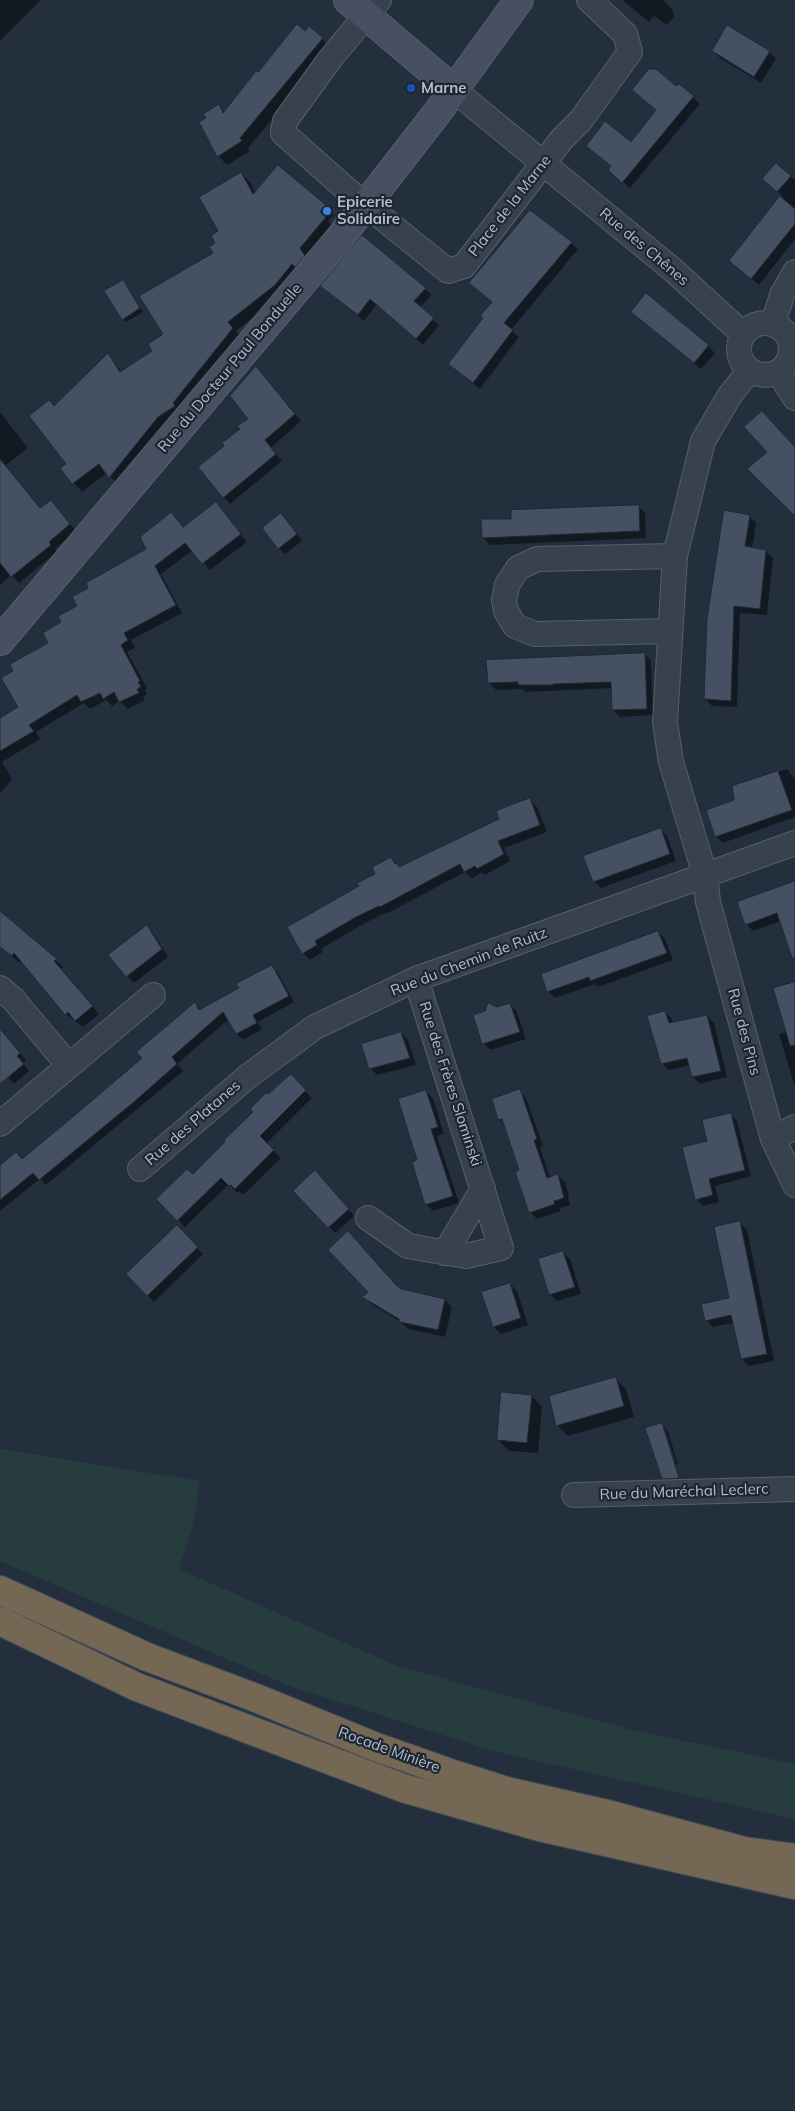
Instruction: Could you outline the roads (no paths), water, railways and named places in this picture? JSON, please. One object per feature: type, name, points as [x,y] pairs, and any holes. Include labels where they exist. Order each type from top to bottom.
[{"type":"highway","name":"Rocade Minière","points":[[0,1590],[147,1657],[256,1698],[376,1748],[450,1773],[510,1792],[611,1815],[744,1851],[795,1858]]},
{"type":"highway","name":"Rocade Minière","points":[[0,1621],[137,1687],[403,1788],[540,1827],[795,1885]]},
{"type":"street","name":"Rue du Docteur Paul Bonduelle","points":[[0,641],[366,205],[454,90],[519,0]]},
{"type":"street","name":"Place de la Marne","points":[[364,5],[330,60],[285,121],[283,133],[366,205],[448,271],[464,266],[542,163],[570,129],[581,120],[630,52],[625,34],[590,0]]},
{"type":"street","points":[[364,5],[454,90]]},
{"type":"street","name":"Rue des Chênes","points":[[454,90],[673,270],[743,334]]},
{"type":"street","points":[[786,332],[757,324],[743,334],[740,340],[739,353],[741,360],[750,370],[764,375],[778,372],[786,365],[792,347],[786,332],[782,296],[795,272]]},
{"type":"street","name":"Rue des Pins","points":[[750,370],[730,395],[703,441],[675,556],[665,722],[671,762],[705,875],[708,902],[773,1139],[795,1185]]},
{"type":"street","points":[[778,372],[795,398]]},
{"type":"street","points":[[670,631],[535,634],[515,626],[506,611],[504,601],[507,585],[518,568],[537,559],[675,556]]},
{"type":"street","name":"Rue du Chemin de Ruitz","points":[[247,1077],[315,1028],[416,979],[795,843]]},
{"type":"street","name":"Rue des Frères Slominski","points":[[368,1218],[408,1246],[466,1256],[501,1248],[416,979]]},
{"type":"street","points":[[0,988],[13,999],[69,1066]]},
{"type":"street","points":[[0,1124],[152,995]]},
{"type":"street","name":"Rue des Platanes","points":[[140,1169],[247,1077]]},
{"type":"street","points":[[773,1139],[795,1127]]},
{"type":"street","points":[[445,1253],[483,1189]]},
{"type":"street","name":"Rue du Maréchal Leclerc","points":[[574,1495],[795,1489]]},
{"type":"place","name":"Marne","points":[[411,88]]},
{"type":"place","name":"Epicerie Solidaire","points":[[327,211]]}]
